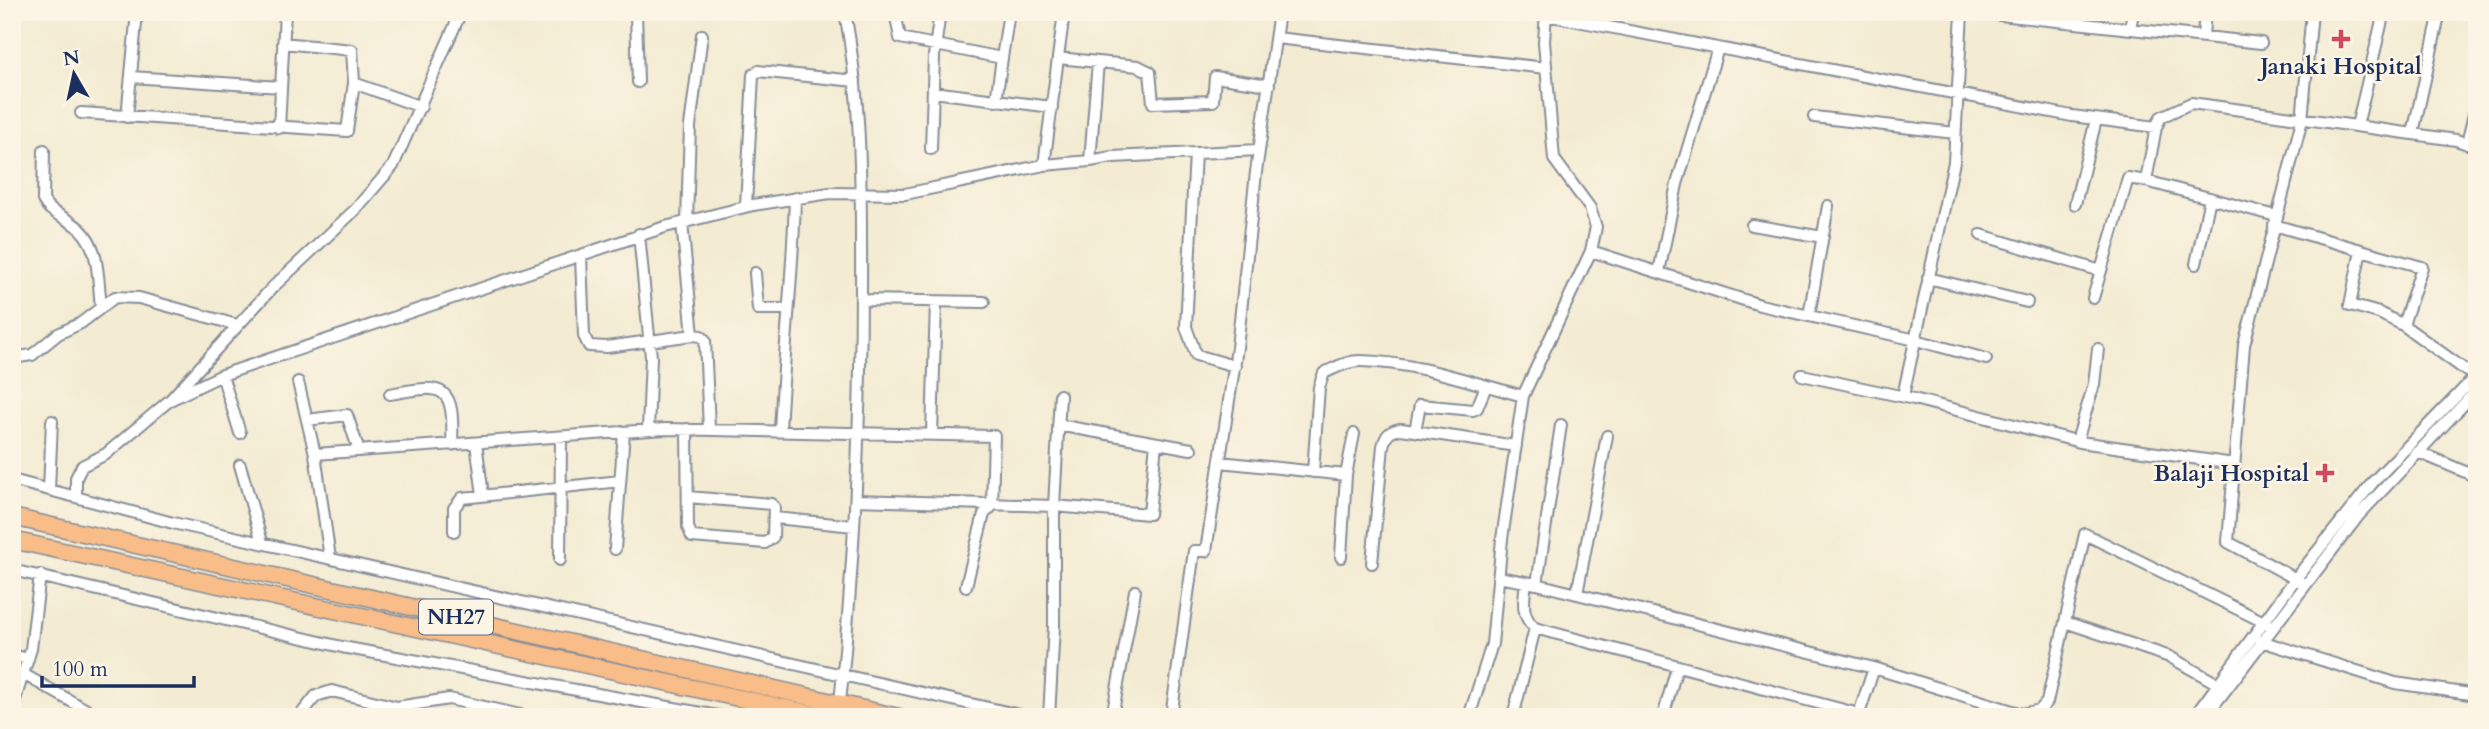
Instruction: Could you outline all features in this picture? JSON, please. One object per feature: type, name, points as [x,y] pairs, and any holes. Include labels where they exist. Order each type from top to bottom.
[{"type":"highway","name":"NH27","points":[[12,517],[899,717]]},
{"type":"highway","name":"NH27","points":[[12,540],[825,717]]},
{"type":"street","points":[[127,117],[137,12]]},
{"type":"street","points":[[279,128],[285,12]]},
{"type":"street","points":[[76,497],[76,478],[82,466],[106,454],[170,400],[237,325],[355,210],[393,166],[461,12]]},
{"type":"street","points":[[636,12],[638,82]]},
{"type":"street","points":[[839,703],[856,500],[863,300],[863,192],[855,81],[845,12]]},
{"type":"street","points":[[895,12],[900,38],[1002,58]]},
{"type":"street","points":[[931,149],[935,44],[940,12]]},
{"type":"street","points":[[996,101],[1009,12]]},
{"type":"street","points":[[1044,165],[1063,12]]},
{"type":"street","points":[[1171,717],[1194,551],[1206,551],[1235,366],[1259,150],[1279,12]]},
{"type":"street","points":[[1903,396],[1954,162],[1962,12]]},
{"type":"street","points":[[1972,12],[2261,43]]},
{"type":"street","points":[[2130,29],[2133,12]]},
{"type":"street","points":[[2203,36],[2205,12]]},
{"type":"street","points":[[2301,581],[2228,542],[2244,345],[2302,120],[2312,12]]},
{"type":"street","points":[[2357,126],[2384,12]]},
{"type":"street","points":[[2413,133],[2440,12]]},
{"type":"street","points":[[1469,717],[1492,644],[1523,396],[1591,251],[1596,227],[1590,208],[1554,159],[1546,68],[1546,13],[2096,120],[2156,127]]},
{"type":"street","points":[[693,335],[685,223],[690,126],[702,35]]},
{"type":"street","points":[[1276,38],[1546,68]]},
{"type":"street","points":[[81,113],[347,131],[354,83],[352,50],[283,43]]},
{"type":"street","points":[[1658,272],[1677,184],[1718,48]]},
{"type":"street","points":[[1058,58],[1138,66],[1150,72],[1153,103],[1213,101],[1215,77],[1269,85]]},
{"type":"street","points":[[1090,161],[1098,62]]},
{"type":"street","points":[[746,206],[753,75],[758,71],[855,81]]},
{"type":"street","points":[[131,77],[281,88]]},
{"type":"street","points":[[354,83],[421,107]]},
{"type":"street","points":[[933,92],[1052,107]]},
{"type":"street","points":[[2146,181],[2156,127],[2161,117],[2191,103],[2413,133],[2472,146],[2477,101]]},
{"type":"street","points":[[1814,117],[1955,133]]},
{"type":"street","points":[[2075,204],[2096,120]]},
{"type":"street","points":[[44,150],[43,200],[53,212],[72,222],[91,240],[100,306]]},
{"type":"street","points":[[170,400],[222,375],[581,256],[639,234],[746,206],[794,198],[863,192],[905,194],[1044,165],[1259,150]]},
{"type":"street","points":[[1195,153],[1186,327],[1196,355],[1235,366]]},
{"type":"street","points":[[2093,298],[2128,178],[2210,198],[2361,250],[2422,267],[2403,325]]},
{"type":"street","points":[[780,430],[787,309],[792,288],[794,198]]},
{"type":"street","points":[[2196,264],[2210,198]]},
{"type":"street","points":[[1809,316],[1828,206]]},
{"type":"street","points":[[1752,225],[1823,237]]},
{"type":"street","points":[[639,234],[650,341],[648,430]]},
{"type":"street","points":[[1980,235],[2101,271]]},
{"type":"street","points":[[2205,717],[2221,686],[2373,482],[2476,376],[2403,325],[2379,313],[2350,305],[2361,250]]},
{"type":"street","points":[[1591,251],[1760,305],[1916,340],[1986,359]]},
{"type":"street","points":[[581,256],[586,342],[597,348],[701,335],[706,347],[709,429]]},
{"type":"street","points":[[755,273],[758,309],[787,309]]},
{"type":"street","points":[[1928,278],[2027,302]]},
{"type":"street","points":[[12,358],[32,355],[115,297],[125,296],[237,325]]},
{"type":"street","points":[[863,300],[984,302]]},
{"type":"street","points":[[932,434],[936,303]]},
{"type":"street","points":[[2077,441],[2094,384],[2098,349]]},
{"type":"street","points":[[1313,472],[1319,387],[1324,373],[1358,361],[1436,372],[1523,396]]},
{"type":"street","points":[[222,375],[240,433]]},
{"type":"street","points":[[1802,375],[1903,396],[2077,441],[2234,464]]},
{"type":"street","points":[[298,382],[315,454],[330,558]]},
{"type":"street","points":[[1415,431],[1420,405],[1473,410],[1477,408],[1486,386]]},
{"type":"street","points":[[390,394],[417,388],[444,393],[450,398],[453,409],[452,445]]},
{"type":"street","points":[[2301,581],[2477,390]]},
{"type":"street","points":[[1049,717],[1055,626],[1054,506],[1060,395]]},
{"type":"street","points":[[307,420],[347,415],[359,452]]},
{"type":"street","points":[[49,490],[52,421]]},
{"type":"street","points":[[1058,425],[1191,449]]},
{"type":"street","points":[[1561,425],[1532,583],[1523,602],[1526,620],[1535,628],[1859,715],[1874,668]]},
{"type":"street","points":[[687,429],[688,497],[689,532],[700,540],[765,543],[773,537],[775,518],[771,504],[688,497]]},
{"type":"street","points":[[1372,563],[1386,436],[1401,429],[1516,446]]},
{"type":"street","points":[[315,454],[648,430],[780,430],[994,436],[992,506],[984,514],[966,586]]},
{"type":"street","points":[[615,549],[624,432]]},
{"type":"street","points":[[1341,557],[1346,475],[1354,434]]},
{"type":"street","points":[[1577,594],[1607,436]]},
{"type":"street","points":[[560,560],[561,437]]},
{"type":"street","points":[[477,443],[483,495]]},
{"type":"street","points":[[856,500],[1054,506],[1149,514],[1156,443]]},
{"type":"street","points":[[2418,452],[2477,477]]},
{"type":"street","points":[[1220,462],[1346,475]]},
{"type":"street","points":[[240,465],[262,542]]},
{"type":"street","points":[[12,480],[330,558],[1028,717]]},
{"type":"street","points":[[454,531],[454,508],[457,500],[592,482],[620,481]]},
{"type":"street","points":[[775,518],[854,526]]},
{"type":"street","points":[[1499,577],[1874,668],[2022,715],[2031,714],[2047,702],[2085,534],[2268,623]]},
{"type":"street","points":[[12,570],[342,647],[723,717]]},
{"type":"street","points":[[12,709],[36,624],[40,575]]},
{"type":"street","points":[[1112,717],[1135,591]]},
{"type":"street","points":[[2065,622],[2170,657],[2221,686]]},
{"type":"street","points":[[2194,717],[2261,640],[2268,623]]},
{"type":"street","points":[[1513,717],[1535,628]]},
{"type":"street","points":[[2261,640],[2395,683],[2477,695]]},
{"type":"street","points":[[12,655],[28,659]]},
{"type":"street","points":[[1663,717],[1677,667]]},
{"type":"street","points":[[23,674],[99,717]]},
{"type":"street","points":[[299,717],[316,696],[331,691],[397,706],[449,699],[529,717]]},
{"type":"street","points":[[421,717],[424,702]]},
{"type":"place","name":"Janaki Hospital","points":[[2341,39]]},
{"type":"place","name":"Balaji Hospital","points":[[2325,473]]}]
